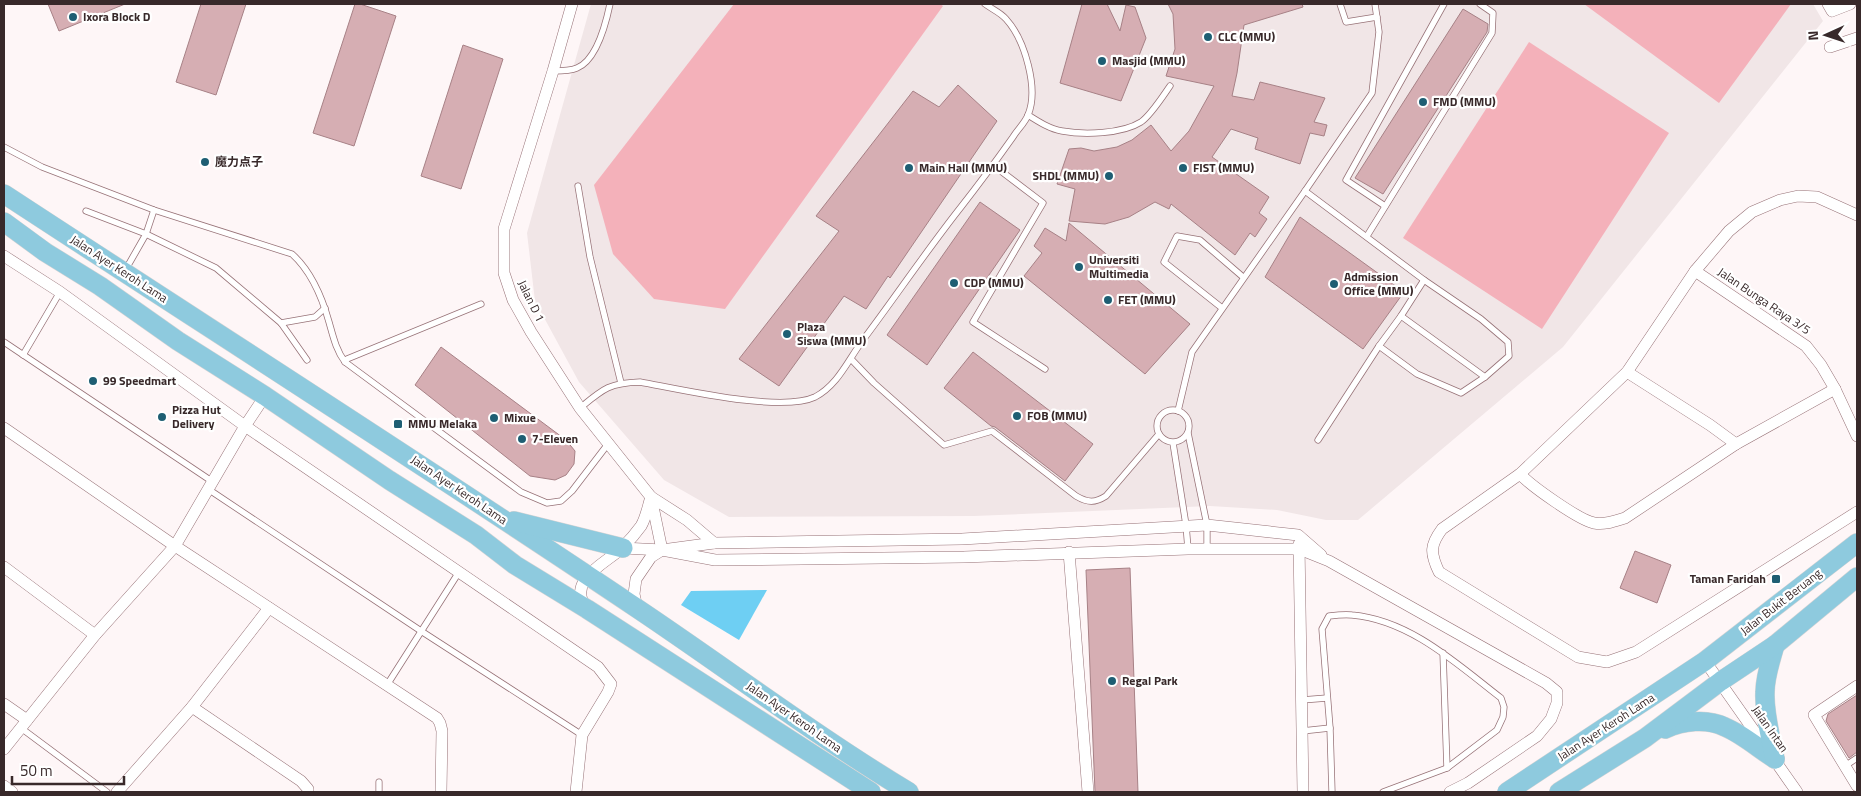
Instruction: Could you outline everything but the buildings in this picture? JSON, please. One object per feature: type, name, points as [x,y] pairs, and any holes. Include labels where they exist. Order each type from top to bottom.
[{"type":"main road","name":"Jalan Ayer Keroh Lama","points":[[4,194],[359,424],[638,608],[866,766],[909,792]]},
{"type":"main road","name":"Jalan Ayer Keroh Lama","points":[[4,222],[178,341],[476,535],[514,565],[587,609],[871,792]]},
{"type":"main road","points":[[205,326],[227,350],[251,364],[263,375],[265,396],[284,393],[297,395],[308,400],[342,423],[359,424]]},
{"type":"main road","points":[[501,518],[623,548]]},
{"type":"main road","name":"Jalan Bukit Beruang","points":[[1705,661],[1857,543]]},
{"type":"main road","points":[[1559,792],[1645,738],[1775,645],[1857,577]]},
{"type":"main road","points":[[1775,645],[1764,691],[1775,759]]},
{"type":"main road","name":"Jalan Ayer Keroh Lama","points":[[1506,792],[1705,661]]},
{"type":"main road","points":[[1645,738],[1676,724],[1707,723],[1725,726],[1775,759]]},
{"type":"street","name":"Jalan D 1","points":[[572,4],[554,71],[504,229],[504,272],[513,300],[531,332],[580,408],[650,497],[662,550]]},
{"type":"street","points":[[1828,4],[1832,11],[1850,4]]},
{"type":"street","points":[[1830,47],[1857,38]]},
{"type":"street","points":[[1857,215],[1817,197],[1798,196],[1780,200],[1752,212],[1728,231],[1695,271],[1627,372],[1520,474],[1442,528],[1433,540],[1432,558],[1439,572],[1578,657],[1607,662],[1636,652],[1857,512]]},
{"type":"street","points":[[4,256],[60,292],[245,426],[598,667],[611,684],[582,735],[576,792]]},
{"type":"street","name":"Jalan Bunga Raya 3/5","points":[[1695,271],[1806,346],[1821,365],[1835,389],[1857,436]]},
{"type":"street","points":[[1627,372],[1710,425],[1736,444]]},
{"type":"street","points":[[1520,474],[1529,484],[1581,517],[1594,523],[1609,523],[1625,518],[1736,444],[1835,389]]},
{"type":"street","points":[[4,749],[94,635],[175,546],[245,426],[265,396]]},
{"type":"street","points":[[4,428],[175,546],[432,714],[440,723],[442,731],[441,792]]},
{"type":"street","points":[[587,609],[581,600],[581,589],[587,576],[623,548],[642,525],[650,497],[687,520],[714,543]]},
{"type":"street","points":[[638,608],[634,594],[636,579],[651,557],[662,550],[714,543],[962,539],[1207,525],[1298,534],[1329,561]]},
{"type":"street","points":[[1298,534],[1303,792]]},
{"type":"street","points":[[623,548],[662,550],[715,560],[964,557],[1188,549],[1299,549],[1329,561],[1546,683],[1557,692],[1557,703],[1551,719],[1537,736],[1468,783],[1450,792]]},
{"type":"street","points":[[1069,552],[1088,792]]},
{"type":"street","points":[[4,566],[94,635]]},
{"type":"street","points":[[118,792],[192,707],[269,608]]},
{"type":"street","name":"Jalan Intan","points":[[1705,661],[1797,792]]},
{"type":"street","points":[[1857,686],[1814,714],[1857,786]]},
{"type":"street","points":[[4,704],[24,724]]},
{"type":"street","points":[[192,707],[302,781],[308,792]]},
{"type":"street","points":[[4,786],[12,792]]},
{"type":"lane","points":[[554,71],[577,68],[587,61],[604,29],[610,4]]},
{"type":"lane","points":[[580,408],[603,389],[621,383],[640,382],[763,402],[791,403],[814,397],[833,384],[1028,115],[1031,77],[1026,55],[1017,35],[1006,19],[985,4]]},
{"type":"lane","points":[[1340,4],[1346,22],[1376,17]]},
{"type":"lane","points":[[1178,410],[1192,352],[1306,191],[1372,93],[1379,32],[1374,4]]},
{"type":"lane","points":[[1385,206],[1346,180],[1444,4]]},
{"type":"lane","points":[[1367,236],[1492,34],[1493,13],[1480,4]]},
{"type":"lane","points":[[1028,115],[1045,125],[1062,131],[1096,133],[1121,130],[1142,121],[1170,86]]},
{"type":"lane","points":[[4,146],[42,167],[154,210],[292,254],[303,263],[317,286],[338,353],[344,362],[521,492],[546,502],[561,501],[572,492],[608,444]]},
{"type":"lane","points":[[993,165],[1043,203],[973,322],[1045,369]]},
{"type":"lane","points":[[578,186],[590,256],[621,383]]},
{"type":"lane","points":[[1306,191],[1424,280],[1481,319],[1508,342],[1509,356],[1485,377],[1461,393],[1417,374],[1379,346]]},
{"type":"lane","points":[[86,210],[146,234],[216,268],[281,323],[307,360]]},
{"type":"lane","points":[[125,273],[146,234],[154,210]]},
{"type":"lane","points":[[1222,308],[1164,262],[1177,236],[1200,240],[1243,278]]},
{"type":"lane","points":[[1318,440],[1424,280]]},
{"type":"lane","points":[[23,355],[60,292]]},
{"type":"lane","points":[[344,362],[347,359],[481,304]]},
{"type":"lane","points":[[281,323],[315,317],[325,308]]},
{"type":"lane","points":[[1401,316],[1485,377]]},
{"type":"lane","points":[[4,342],[421,631],[582,735]]},
{"type":"lane","points":[[851,359],[874,383],[944,445],[992,431],[1076,496],[1087,502],[1099,500],[1106,496],[1158,434]]},
{"type":"lane","points":[[1188,433],[1182,440],[1173,443],[1165,440],[1158,434],[1158,419],[1163,413],[1170,410],[1178,410],[1186,415],[1207,525],[1207,549]]},
{"type":"lane","points":[[1173,443],[1188,549]]},
{"type":"lane","points":[[387,685],[459,572]]},
{"type":"lane","points":[[1332,792],[1330,728],[1322,629],[1329,616],[1352,615],[1393,624],[1443,653],[1500,698],[1504,707],[1496,730],[1447,768],[1383,792]]},
{"type":"lane","points":[[1443,653],[1447,768]]},
{"type":"lane","points":[[1302,700],[1327,698]]},
{"type":"lane","points":[[24,724],[107,792]]},
{"type":"lane","points":[[1302,731],[1330,728]]},
{"type":"lane","points":[[1845,766],[1857,758]]},
{"type":"lane","points":[[379,782],[379,792]]},
{"type":"shaded area","name":"Universiti Multimedia","points":[[591,4],[1813,4],[1823,21],[1563,347],[1358,520],[1326,520],[1277,510],[1210,506],[974,516],[729,517],[664,480],[579,382],[535,301],[527,233]]},
{"type":"shaded area","points":[[734,4],[940,4],[943,6],[725,309],[654,299],[613,254],[594,185]]},
{"type":"shaded area","points":[[1584,4],[1791,4],[1719,103]]},
{"type":"shaded area","points":[[1529,42],[1669,133],[1542,329],[1403,238]]},
{"type":"water","points":[[767,590],[739,640],[681,605],[691,591]]},
{"type":"place","name":"Ixora Block D","points":[[73,17]]},
{"type":"place","name":"CLC (MMU)","points":[[1208,37]]},
{"type":"place","name":"Masjid (MMU)","points":[[1102,61]]},
{"type":"place","name":"FMD (MMU)","points":[[1423,102]]},
{"type":"place","name":"魔力点子","points":[[205,162]]},
{"type":"place","name":"Main Hall (MMU)","points":[[909,168]]},
{"type":"place","name":"FIST (MMU)","points":[[1183,168]]},
{"type":"place","name":"SHDL (MMU)","points":[[1109,176]]},
{"type":"place","name":"Universiti Multimedia","points":[[1079,267]]},
{"type":"place","name":"CDP (MMU)","points":[[954,283]]},
{"type":"place","name":"Admission Office (MMU)","points":[[1334,284]]},
{"type":"place","name":"FET (MMU)","points":[[1108,300]]},
{"type":"place","name":"Plaza Siswa (MMU)","points":[[787,334]]},
{"type":"place","name":"99 Speedmart","points":[[93,381]]},
{"type":"place","name":"FOB (MMU)","points":[[1017,416]]},
{"type":"place","name":"Pizza Hut Delivery","points":[[162,417]]},
{"type":"place","name":"Mixue","points":[[494,418]]},
{"type":"place","name":"MMU Melaka","points":[[398,424]]},
{"type":"place","name":"7-Eleven","points":[[522,439]]},
{"type":"place","name":"Taman Faridah","points":[[1776,579]]},
{"type":"place","name":"Regal Park","points":[[1112,681]]}]
